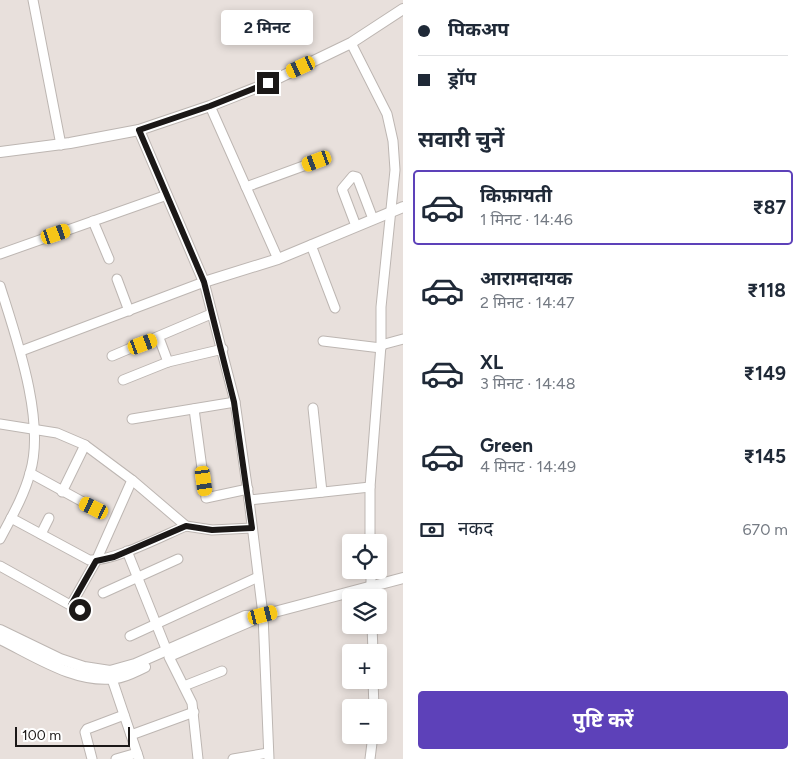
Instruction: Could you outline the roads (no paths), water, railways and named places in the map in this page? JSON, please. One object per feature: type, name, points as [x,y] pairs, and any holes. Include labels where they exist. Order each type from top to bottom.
[{"type":"street","points":[[32,0],[61,145]]},
{"type":"street","points":[[0,152],[61,145],[139,130],[210,106],[268,83],[351,43],[403,9]]},
{"type":"street","points":[[351,43],[387,114],[393,141],[395,170],[381,307],[381,347],[370,487],[370,534]]},
{"type":"street","points":[[210,106],[278,259]]},
{"type":"street","points":[[139,130],[204,282],[234,402],[248,489],[263,615],[268,756],[233,759]]},
{"type":"street","points":[[246,187],[317,161]]},
{"type":"street","points":[[356,226],[342,189],[353,176],[357,177],[373,219]]},
{"type":"street","points":[[0,254],[167,195]]},
{"type":"street","points":[[21,351],[204,282],[278,259],[403,207]]},
{"type":"street","points":[[93,221],[109,259]]},
{"type":"street","points":[[311,245],[334,308]]},
{"type":"street","points":[[117,279],[129,311]]},
{"type":"street","points":[[0,286],[21,351],[35,429],[30,474],[0,539]]},
{"type":"street","points":[[112,356],[159,338],[211,314]]},
{"type":"street","points":[[159,338],[168,362]]},
{"type":"street","points":[[323,341],[381,347],[403,339]]},
{"type":"street","points":[[123,380],[168,362],[222,348]]},
{"type":"street","points":[[132,419],[234,402]]},
{"type":"street","points":[[313,408],[322,492]]},
{"type":"street","points":[[194,409],[206,498],[248,489]]},
{"type":"street","points":[[0,424],[58,433],[85,445],[132,480],[186,526]]},
{"type":"street","points":[[62,492],[85,445]]},
{"type":"street","points":[[30,474],[94,508]]},
{"type":"street","points":[[71,605],[96,561],[132,480]]},
{"type":"street","points":[[249,500],[370,487]]},
{"type":"street","points":[[11,518],[89,560],[96,561],[106,560],[186,526],[212,530],[252,528]]},
{"type":"street","points":[[41,534],[49,518]]},
{"type":"street","points":[[127,550],[168,654],[184,686],[194,712],[198,759]]},
{"type":"street","points":[[103,593],[178,559]]},
{"type":"street","points":[[0,566],[80,610]]},
{"type":"street","points":[[130,636],[258,577]]},
{"type":"street","points":[[0,639],[53,666],[112,679],[119,678],[245,616],[263,615],[403,578]]},
{"type":"street","points":[[371,579],[371,589]]},
{"type":"street","points":[[0,630],[78,670],[110,671],[168,654]]},
{"type":"street","points":[[184,686],[222,671]]},
{"type":"street","points":[[112,679],[138,756],[116,759]]},
{"type":"street","points":[[131,735],[194,712]]},
{"type":"street","points":[[92,759],[85,732],[87,729],[124,715]]},
{"type":"street","points":[[370,759],[372,744]]}]
